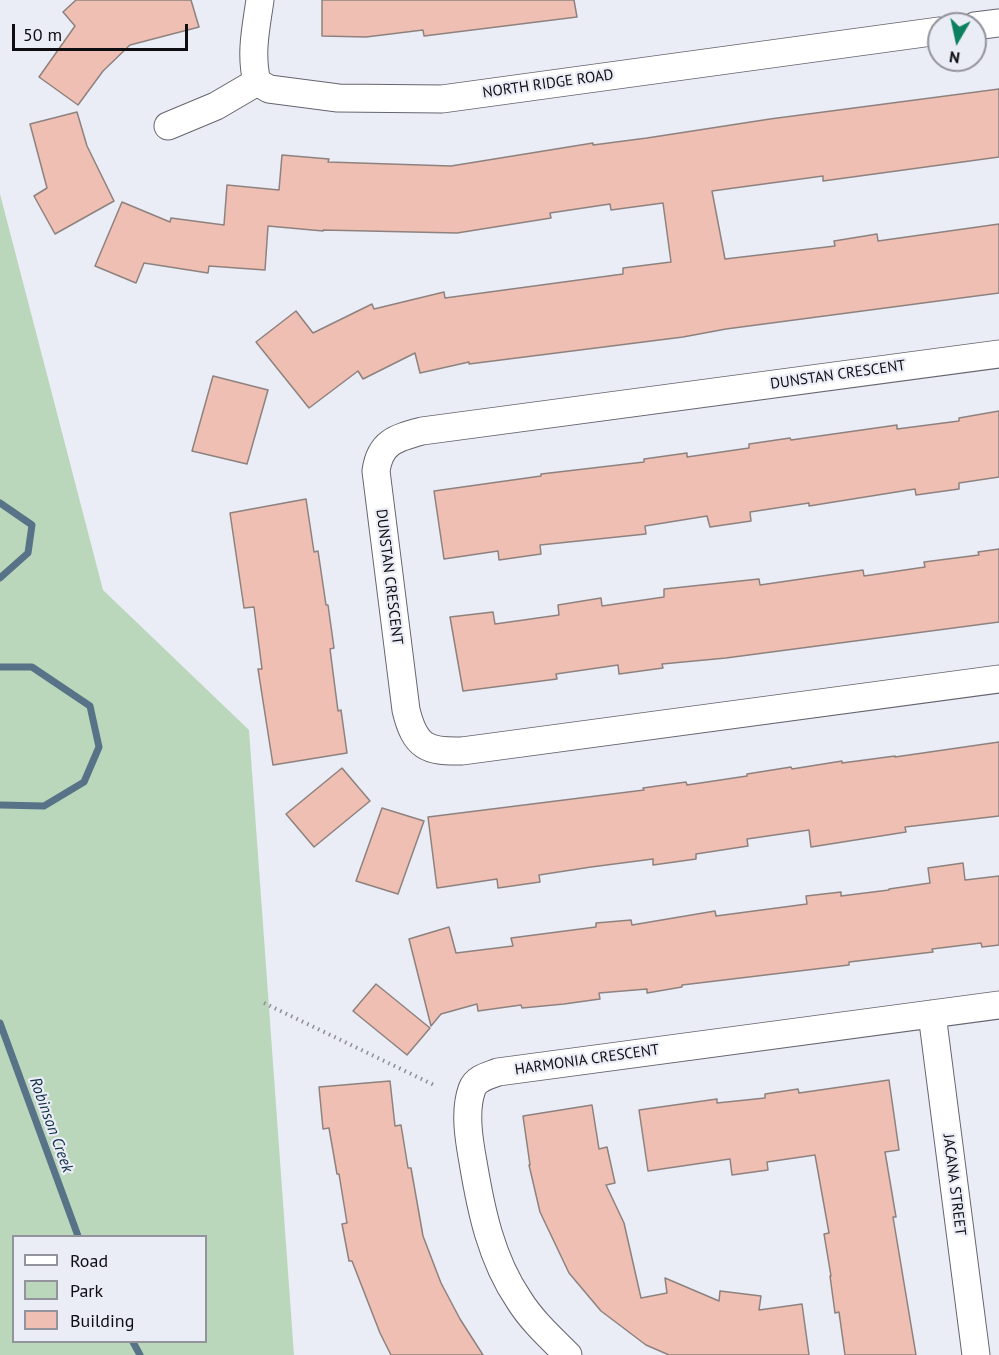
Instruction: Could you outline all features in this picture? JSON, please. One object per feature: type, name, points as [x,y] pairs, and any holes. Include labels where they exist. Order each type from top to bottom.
[{"type":"street","points":[[168,126],[216,106],[257,82],[253,67],[253,49],[260,0]]},
{"type":"street","name":"NORTH RIDGE ROAD","points":[[257,82],[269,88],[338,98],[442,99],[927,33]]},
{"type":"street","name":"DUNSTAN CRESCENT","points":[[999,354],[422,431],[399,437],[384,447],[378,458],[376,471],[406,711],[411,729],[422,745],[439,752],[999,679]]},
{"type":"street","name":"HARMONIA CRESCENT","points":[[568,1355],[519,1301],[491,1245],[480,1202],[468,1122],[472,1088],[482,1078],[498,1072],[999,1005]]},
{"type":"street","name":"JACANA STREET","points":[[932,1014],[976,1355]]},
{"type":"path","points":[[264,1003],[435,1085]]},
{"type":"green space","points":[[0,194],[103,590],[249,730],[294,1355],[0,1355]]},
{"type":"building","points":[[76,0],[191,0],[199,27],[130,45],[103,71],[78,105],[39,77],[75,26],[63,12]]},
{"type":"building","points":[[322,0],[574,0],[577,17],[424,36],[423,30],[366,37],[322,36]]},
{"type":"building","points":[[999,89],[999,157],[823,181],[823,176],[712,191],[725,259],[835,246],[834,241],[877,234],[878,241],[999,224],[999,293],[726,329],[683,337],[469,364],[469,362],[420,373],[415,353],[363,379],[358,371],[309,408],[256,342],[296,311],[313,333],[372,304],[374,309],[444,292],[445,298],[623,274],[623,268],[671,262],[663,203],[611,210],[610,204],[550,213],[551,218],[457,233],[323,231],[268,226],[265,270],[209,266],[208,273],[144,263],[136,283],[95,266],[122,202],[170,222],[171,218],[224,225],[227,185],[279,190],[282,155],[329,159],[328,162],[451,166],[593,143],[593,145],[647,138],[770,119]]},
{"type":"building","points":[[77,112],[87,146],[114,201],[55,234],[34,196],[47,188],[30,124]]},
{"type":"building","points":[[213,376],[268,390],[247,464],[192,451]]},
{"type":"building","points":[[999,411],[999,477],[959,483],[959,489],[916,495],[915,489],[809,506],[809,503],[750,512],[751,521],[710,527],[707,516],[645,526],[646,534],[540,545],[541,554],[499,560],[498,551],[444,559],[434,491],[541,476],[541,474],[644,462],[644,459],[687,453],[687,457],[749,448],[749,444],[790,438],[791,440],[897,425],[897,429],[959,421],[959,418]]},
{"type":"building","points":[[306,499],[314,552],[318,551],[326,605],[328,605],[334,648],[330,649],[338,711],[341,710],[347,753],[273,765],[258,669],[262,669],[254,607],[244,608],[230,513]]},
{"type":"building","points":[[999,549],[999,622],[726,658],[662,664],[663,668],[619,674],[618,665],[556,674],[557,679],[463,691],[450,617],[493,612],[495,624],[559,615],[558,605],[601,598],[602,606],[664,597],[664,589],[759,579],[760,585],[863,570],[864,576],[925,567],[924,562],[979,555],[978,552]]},
{"type":"building","points":[[999,742],[999,816],[905,827],[906,832],[811,847],[809,830],[747,839],[748,846],[696,854],[696,859],[653,865],[653,859],[591,867],[539,875],[540,882],[498,888],[497,879],[437,888],[428,817],[644,790],[643,788],[686,782],[687,785],[791,767],[792,769],[842,761],[842,763],[895,757]]},
{"type":"building","points":[[342,768],[370,801],[314,847],[286,814]]},
{"type":"building","points":[[382,808],[424,821],[398,894],[356,881]]},
{"type":"building","points":[[963,863],[965,880],[999,876],[999,945],[982,947],[981,943],[932,949],[933,952],[849,962],[849,965],[682,985],[682,987],[647,993],[647,989],[599,993],[600,999],[564,1004],[522,1008],[521,1005],[478,1011],[477,1004],[441,1014],[431,1026],[409,939],[449,927],[456,953],[513,946],[511,938],[596,927],[596,923],[631,920],[632,925],[715,911],[716,916],[807,904],[806,896],[841,892],[841,896],[930,883],[928,868]]},
{"type":"building","points":[[376,984],[430,1028],[407,1055],[353,1011]]},
{"type":"building","points":[[889,1080],[899,1150],[885,1152],[896,1217],[893,1217],[916,1355],[845,1355],[839,1312],[835,1313],[824,1234],[829,1233],[815,1155],[767,1162],[768,1170],[732,1175],[730,1159],[648,1171],[639,1110],[717,1099],[717,1103],[765,1098],[765,1094],[798,1089],[799,1093]]},
{"type":"building","points":[[390,1081],[395,1126],[401,1125],[423,1236],[441,1283],[483,1355],[391,1355],[352,1261],[349,1261],[342,1224],[347,1223],[339,1174],[337,1174],[329,1128],[323,1129],[319,1087]]},
{"type":"building","points":[[592,1105],[599,1149],[607,1147],[615,1183],[606,1185],[624,1223],[641,1298],[667,1293],[665,1278],[719,1301],[720,1291],[761,1296],[759,1310],[802,1304],[809,1355],[669,1355],[646,1345],[601,1311],[569,1273],[540,1212],[529,1165],[523,1116]]},
{"type":"waterway","name":"Robinson Creek","points":[[0,503],[32,525],[28,553],[0,578]]},
{"type":"waterway","name":"Robinson Creek","points":[[0,667],[32,667],[90,706],[99,747],[84,782],[44,806],[0,805]]},
{"type":"waterway","name":"Robinson Creek","points":[[0,1023],[78,1235]]},
{"type":"waterway","name":"Robinson Creek","points":[[134,1343],[140,1355]]}]
